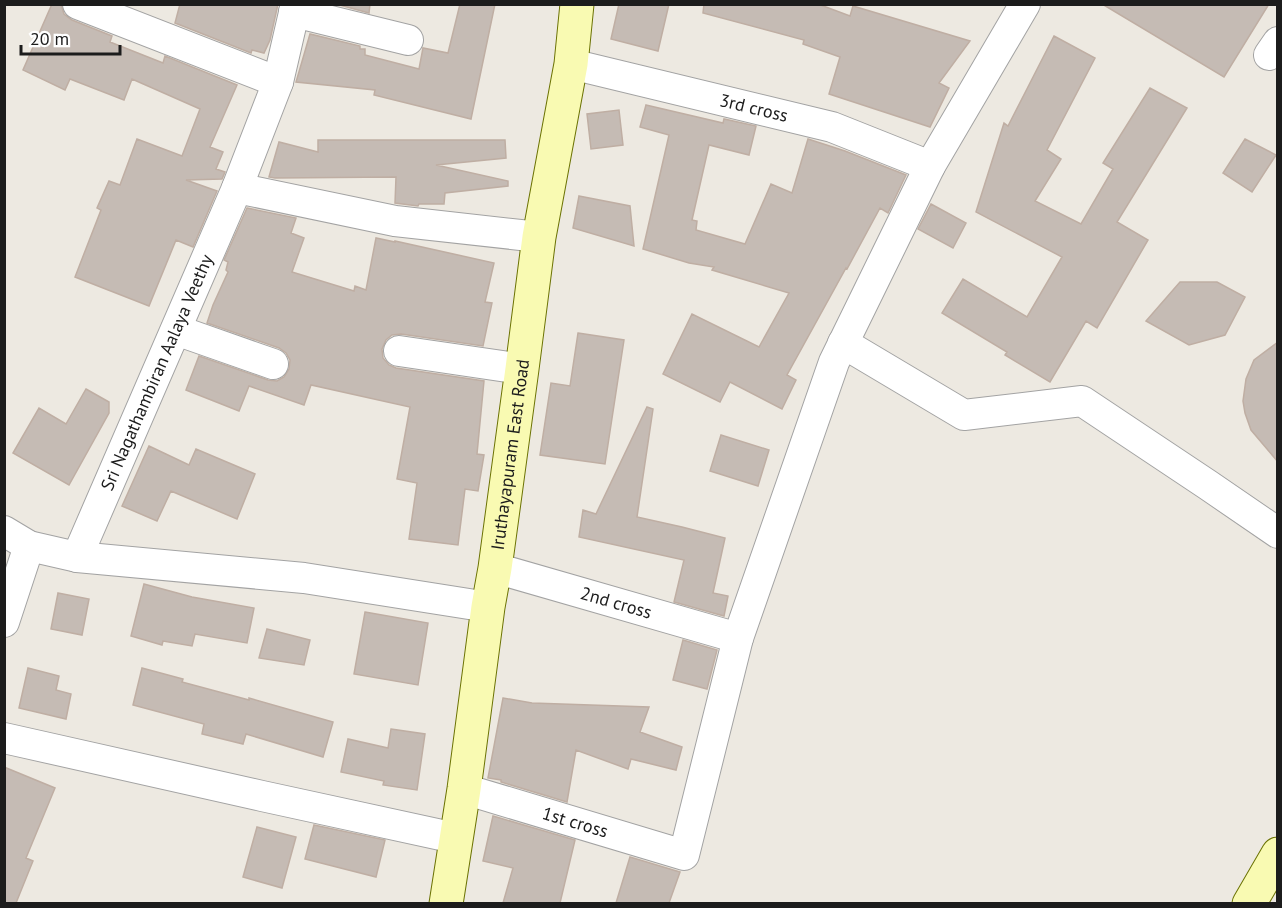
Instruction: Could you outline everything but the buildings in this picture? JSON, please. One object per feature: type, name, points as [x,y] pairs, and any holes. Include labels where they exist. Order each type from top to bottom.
[{"type":"main road","name":"Iruthayapuram East Road","points":[[446,903],[495,568],[539,237],[571,64],[577,4]]},
{"type":"main road","points":[[1249,903],[1278,854]]},
{"type":"street","points":[[78,4],[278,82]]},
{"type":"street","points":[[738,638],[834,362],[930,166],[1025,4]]},
{"type":"street","points":[[295,8],[408,40]]},
{"type":"street","name":"Sri Nagathambiran Aalaya Veethy","points":[[77,557],[237,188],[278,82],[295,8]]},
{"type":"street","name":"3rd cross","points":[[571,64],[832,127],[930,166]]},
{"type":"street","points":[[237,188],[395,221],[539,237]]},
{"type":"street","points":[[176,330],[273,364]]},
{"type":"street","points":[[843,343],[964,415],[1082,401],[1278,533]]},
{"type":"street","points":[[399,351],[522,369]]},
{"type":"street","points":[[4,622],[17,538],[77,557],[304,578],[488,607]]},
{"type":"street","name":"2nd cross","points":[[495,568],[738,638]]},
{"type":"street","name":"1st cross","points":[[464,789],[684,855],[738,638]]},
{"type":"street","points":[[4,738],[455,838]]}]
